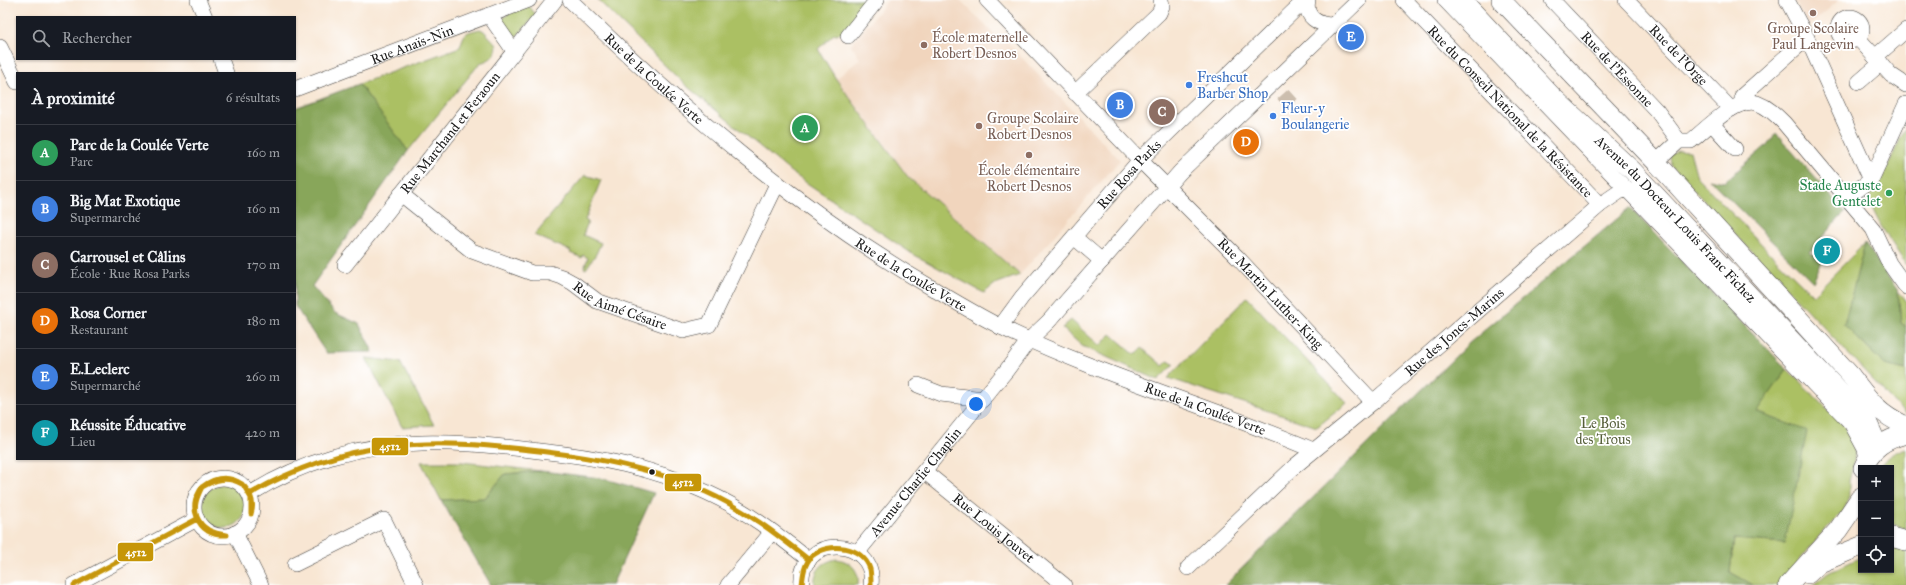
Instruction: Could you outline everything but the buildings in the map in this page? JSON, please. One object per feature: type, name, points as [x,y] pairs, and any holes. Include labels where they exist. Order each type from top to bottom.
[{"type":"main road","name":"Avenue du Docteur Louis Franc Fichez","points":[[1462,0],[1552,96],[1632,170],[1868,421],[1867,462]]},
{"type":"main road","points":[[1486,0],[1494,8],[1544,45]]},
{"type":"main road","name":"Avenue du Docteur Louis Franc Fichez","points":[[1501,0],[1656,162],[1846,370],[1868,399],[1888,418],[1906,426]]},
{"type":"main road","points":[[1867,462],[1892,437],[1906,434]]},
{"type":"main road","points":[[1788,585],[1838,530],[1859,501]]},
{"type":"main road","points":[[1894,538],[1906,541]]},
{"type":"main road","points":[[1794,585],[1820,563],[1858,547]]},
{"type":"street","points":[[198,0],[205,16]]},
{"type":"street","name":"Rue Anaïs-Nin","points":[[296,89],[529,0]]},
{"type":"street","name":"Rue Marchand et Feraoun","points":[[345,265],[555,0]]},
{"type":"street","name":"Rue de la Coulée Verte","points":[[570,0],[661,86],[777,184],[899,269],[1000,326],[1029,340],[1113,376],[1277,435],[1313,450]]},
{"type":"street","points":[[848,36],[877,0]]},
{"type":"street","name":"Rue Martin Luther-King","points":[[987,0],[1075,93],[1237,258],[1373,402]]},
{"type":"street","points":[[1075,93],[1159,13],[1162,6],[1162,0]]},
{"type":"street","name":"Rue Rosa Parks","points":[[1306,0],[1308,13],[1313,19],[1325,25],[1333,24]]},
{"type":"street","name":"Rue Rosa Parks","points":[[1000,326],[1022,297],[1140,160],[1306,0]]},
{"type":"street","points":[[1029,340],[1049,321],[1180,172],[1358,0]]},
{"type":"street","name":"Rue du Conseil National de la Résistance","points":[[1404,0],[1600,205]]},
{"type":"street","points":[[1446,0],[1851,423],[1865,449],[1867,462]]},
{"type":"street","name":"Rue de l'Essonne","points":[[1552,0],[1657,111],[1679,141]]},
{"type":"street","name":"Rue de l'Orge","points":[[1626,0],[1743,105],[1769,109],[1784,123],[1848,197],[1873,230],[1889,263],[1906,288]]},
{"type":"street","points":[[1787,0],[1807,38],[1871,180]]},
{"type":"street","points":[[489,15],[514,51]]},
{"type":"street","points":[[1859,82],[1906,30]]},
{"type":"street","points":[[1656,162],[1679,141],[1691,141],[1712,124],[1743,105],[1742,96],[1807,38]]},
{"type":"street","points":[[1858,38],[1891,75],[1906,85]]},
{"type":"street","points":[[0,46],[16,80]]},
{"type":"street","points":[[221,60],[226,72]]},
{"type":"street","points":[[1848,197],[1871,180],[1906,104]]},
{"type":"street","points":[[1712,124],[1735,149]]},
{"type":"street","name":"Rue Aimé Césaire","points":[[401,194],[472,251],[532,273],[550,273],[562,277],[573,283],[597,301],[683,331],[709,325],[777,184]]},
{"type":"street","name":"Rue des Joncs-Marins","points":[[1188,568],[1313,450],[1373,402],[1600,205],[1622,190],[1630,191]]},
{"type":"street","points":[[1630,191],[1640,192],[1727,272]]},
{"type":"street","points":[[1074,237],[1102,261]]},
{"type":"street","name":"Avenue Charlie Chaplin","points":[[857,553],[1006,371],[1029,340]]},
{"type":"street","points":[[918,385],[941,394],[979,403]]},
{"type":"street","points":[[250,494],[299,469],[357,451],[421,443],[492,446],[587,456],[649,470],[704,491],[733,505],[772,532],[808,560]]},
{"type":"street","name":"Rue Louis Jouvet","points":[[924,471],[1064,585]]},
{"type":"street","points":[[218,478],[228,478],[237,481],[244,486],[250,494],[252,512],[249,521],[243,528],[235,533],[217,535],[209,532],[197,520],[194,511],[194,502],[202,487],[209,481],[218,478]]},
{"type":"street","points":[[74,585],[197,520]]},
{"type":"street","points":[[295,564],[384,520],[416,585]]},
{"type":"street","points":[[728,585],[772,532]]},
{"type":"street","points":[[235,533],[261,585]]},
{"type":"street","points":[[802,585],[804,569],[808,560],[821,550],[837,546],[847,548],[857,553],[865,561],[870,571],[871,585]]},
{"type":"shaded area","name":"Groupe Scolaire Robert Desnos","points":[[888,0],[896,0],[899,3],[902,0],[960,0],[1001,41],[1002,37],[1120,160],[1020,275],[908,177],[836,79],[860,59],[851,45]]},
{"type":"shaded area","name":"Groupe Scolaire Paul Langevin","points":[[1794,0],[1839,0],[1809,26]]},
{"type":"green space","points":[[598,0],[872,0],[844,33],[834,34],[818,49],[836,79],[908,177],[1020,275],[995,284],[984,293],[911,253],[792,173],[683,83]]},
{"type":"green space","points":[[529,6],[536,15],[515,38],[512,38],[500,23],[502,19],[517,10]]},
{"type":"green space","points":[[480,29],[484,31],[497,45],[496,52],[489,59],[480,63],[408,151],[359,84],[460,47],[466,34]]},
{"type":"green space","points":[[359,84],[408,151],[312,286],[335,313],[359,324],[373,352],[326,353],[296,308],[296,108]]},
{"type":"green space","name":"Stade Auguste Gentelet","points":[[1906,127],[1906,265],[1881,226],[1868,200],[1882,178]]},
{"type":"green space","points":[[1776,133],[1845,212],[1810,252],[1822,262],[1813,282],[1709,179],[1724,182],[1766,146]]},
{"type":"green space","points":[[1677,150],[1690,151],[1697,177],[1771,254],[1813,295],[1865,243],[1844,325],[1885,365],[1906,370],[1906,415],[1671,166],[1670,155]]},
{"type":"green space","points":[[585,175],[601,180],[585,220],[588,222],[583,235],[601,243],[586,269],[584,268],[588,258],[583,255],[582,258],[570,253],[571,251],[534,235]]},
{"type":"green space","name":"Le Bois des Trous","points":[[1630,208],[1787,369],[1757,412],[1807,431],[1785,543],[1734,539],[1730,572],[1753,585],[1225,585],[1468,344]]},
{"type":"green space","points":[[1865,243],[1898,291],[1901,323],[1906,327],[1906,370],[1885,365],[1844,325]]},
{"type":"green space","points":[[1898,291],[1906,300],[1906,327],[1901,323]]},
{"type":"green space","points":[[1247,297],[1347,403],[1317,427],[1168,378]]},
{"type":"green space","points":[[1071,320],[1100,346],[1111,334],[1135,355],[1142,348],[1163,366],[1168,361],[1174,364],[1158,380],[1082,346],[1062,328]]},
{"type":"green space","points":[[366,358],[400,362],[434,425],[402,427]]},
{"type":"green space","points":[[1787,369],[1843,424],[1855,442],[1854,463],[1849,481],[1849,496],[1844,511],[1820,535],[1780,585],[1753,585],[1730,572],[1734,539],[1785,543],[1757,412]]},
{"type":"green space","points":[[1906,448],[1906,529],[1894,524],[1894,465],[1881,465],[1890,455]]},
{"type":"green space","points":[[421,462],[462,462],[541,471],[505,474],[485,498],[441,500]]},
{"type":"green space","points":[[541,471],[601,478],[654,493],[612,585],[491,585],[441,500],[485,498],[505,474]]},
{"type":"green space","points":[[220,484],[228,484],[233,485],[240,490],[245,497],[245,515],[240,522],[233,527],[220,528],[212,525],[205,518],[202,510],[202,502],[205,494],[212,487]]},
{"type":"green space","points":[[1894,549],[1906,549],[1906,585],[1813,585],[1828,573],[1858,558],[1858,573],[1894,573]]},
{"type":"green space","points":[[837,559],[850,564],[853,567],[856,571],[858,585],[815,585],[817,571],[823,564]]},
{"type":"tunnel","points":[[1283,94],[1292,104]]},
{"type":"transit line","name":"4512","points":[[250,494],[286,475],[321,461],[356,452],[390,446],[462,444],[539,451],[582,457],[645,470],[666,476],[706,492],[747,514],[809,560]]},
{"type":"transit line","name":"4512","points":[[202,487],[212,481],[222,478],[232,479],[242,484]]},
{"type":"transit line","name":"4512","points":[[202,487],[217,480],[226,479],[242,484]]},
{"type":"transit line","name":"4512","points":[[244,486],[252,499],[253,506],[251,514]]},
{"type":"transit line","name":"4512","points":[[244,486],[251,498],[251,514]]},
{"type":"transit line","name":"4512","points":[[197,517],[195,501],[202,487]]},
{"type":"transit line","name":"4512","points":[[197,517],[197,498],[202,487]]},
{"type":"transit line","name":"4512","points":[[197,517],[205,528],[227,535]]},
{"type":"transit line","name":"4512","points":[[197,517],[201,525],[208,531],[227,535]]},
{"type":"transit line","name":"4512","points":[[74,585],[197,519]]},
{"type":"transit line","name":"4512","points":[[802,585],[803,574],[809,559],[819,551],[836,547],[853,551],[866,561],[870,569],[871,585]]},
{"type":"place","name":"Groupe Scolaire Paul Langevin","points":[[1813,13]]},
{"type":"place","name":"E.Leclerc","points":[[1351,37]]},
{"type":"place","name":"École maternelle Robert Desnos","points":[[924,45]]},
{"type":"place","name":"Freshcut Barber Shop","points":[[1189,85]]},
{"type":"place","name":"Big Mat Exotique","points":[[1120,105]]},
{"type":"place","name":"Carrousel et Câlins","points":[[1162,112]]},
{"type":"place","name":"Fleur-y Boulangerie","points":[[1273,116]]},
{"type":"place","name":"Groupe Scolaire Robert Desnos","points":[[979,126]]},
{"type":"place","name":"Parc de la Coulée Verte","points":[[805,128]]},
{"type":"place","name":"Rosa Corner","points":[[1246,142]]},
{"type":"place","name":"École élémentaire Robert Desnos","points":[[1029,155]]},
{"type":"place","name":"Stade Auguste Gentelet","points":[[1889,193]]},
{"type":"place","name":"Réussite Éducative","points":[[1827,251]]}]
